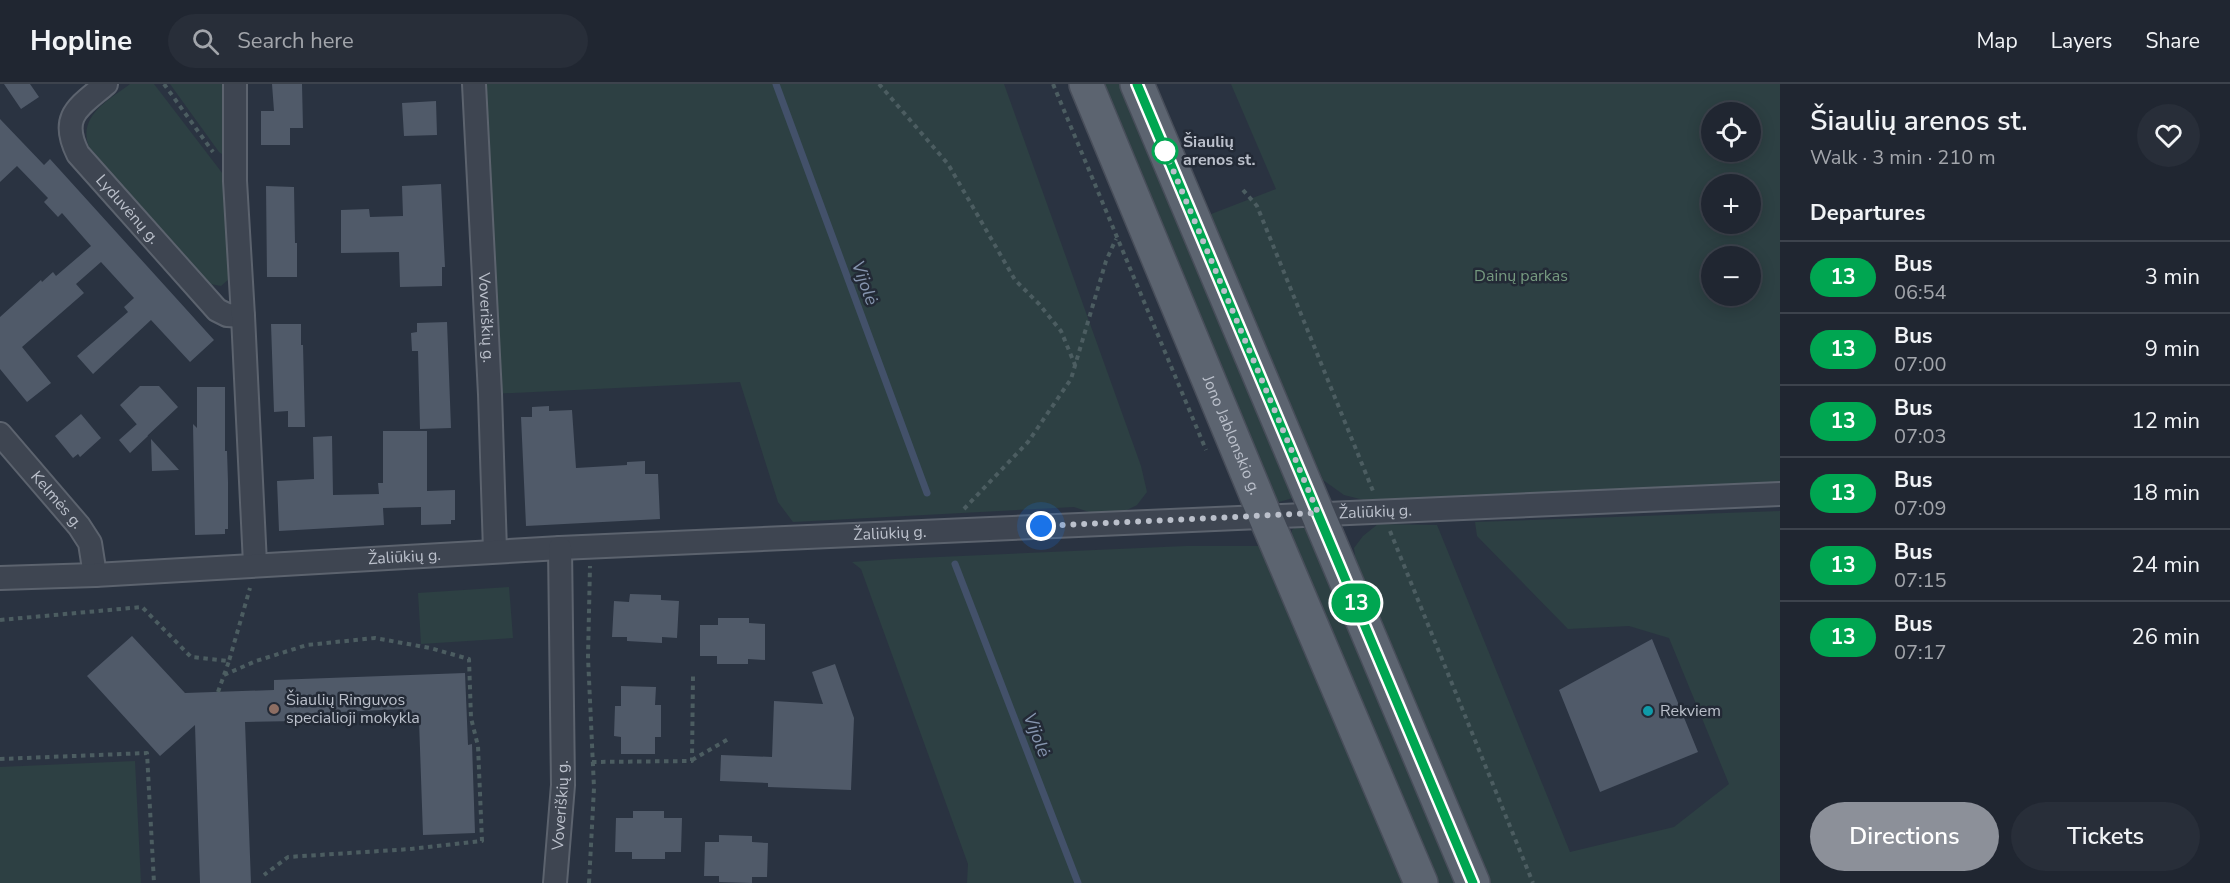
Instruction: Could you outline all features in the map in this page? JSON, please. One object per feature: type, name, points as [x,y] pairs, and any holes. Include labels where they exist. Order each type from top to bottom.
[{"type":"main road","name":"Jono Jablonskio g.","points":[[1086,84],[1265,516],[1421,883]]},
{"type":"main road","points":[[1137,84],[1473,883]]},
{"type":"street","name":"Lyduvėnų g.","points":[[106,84],[76,110],[70,123],[70,138],[78,154],[217,310],[227,315],[243,316]]},
{"type":"street","points":[[235,84],[235,181],[254,572]]},
{"type":"street","name":"Voveriškių g.","points":[[474,84],[490,394],[495,551]]},
{"type":"street","name":"Kelmės g.","points":[[0,434],[79,526],[90,543],[94,575]]},
{"type":"street","name":"Žaliūkių g.","points":[[0,578],[254,572],[495,551],[590,546],[1780,494]]},
{"type":"street","name":"Voveriškių g.","points":[[555,883],[563,785],[560,548]]},
{"type":"path","points":[[164,84],[235,181]]},
{"type":"path","points":[[879,84],[948,164],[1015,280],[1061,331],[1075,365]]},
{"type":"path","points":[[1053,84],[1207,454]]},
{"type":"path","points":[[1243,190],[1257,206],[1533,883]]},
{"type":"path","points":[[947,530],[970,502],[1028,442],[1071,379],[1106,261],[1116,238]]},
{"type":"path","points":[[589,883],[594,788],[588,657],[590,546]]},
{"type":"path","points":[[218,692],[254,572]]},
{"type":"path","points":[[0,620],[142,607],[191,657],[229,661]]},
{"type":"path","points":[[224,675],[256,661],[308,645],[375,638],[430,648],[469,659],[471,718],[478,746],[482,841],[411,849],[288,857],[264,876]]},
{"type":"path","points":[[692,761],[693,675]]},
{"type":"path","points":[[592,762],[692,761],[730,738]]},
{"type":"path","points":[[0,759],[147,753],[154,883]]},
{"type":"green space","points":[[130,84],[154,84],[226,178],[230,278],[221,286],[210,284],[89,147],[86,136],[91,117],[105,102]]},
{"type":"green space","points":[[170,84],[225,84],[226,157],[219,152]]},
{"type":"green space","points":[[474,84],[1004,84],[1141,466],[1147,492],[1137,505],[1125,511],[1092,513],[1074,507],[793,522],[778,502],[740,382],[490,394]]},
{"type":"green space","points":[[1100,84],[1122,84],[1293,489],[1293,498],[1279,502],[1275,498]]},
{"type":"green space","name":"Dainų parkas","points":[[1231,84],[1780,84],[1780,484],[1364,500],[1344,495],[1323,480],[1206,216],[1276,189]]},
{"type":"green space","points":[[1780,511],[1780,883],[1490,883],[1356,564],[1354,548],[1363,536],[1378,524],[1437,525],[1570,852],[1674,827],[1729,784],[1669,638],[1629,626],[1568,629],[1477,536],[1475,522]]},
{"type":"green space","points":[[1297,526],[1306,529],[1458,883],[1435,883],[1291,541],[1292,530]]},
{"type":"green space","points":[[1186,546],[1260,546],[1402,883],[967,883],[968,864],[861,569],[852,562]]},
{"type":"green space","points":[[509,587],[513,638],[421,644],[418,593]]},
{"type":"green space","points":[[135,761],[141,883],[0,883],[0,767]]},
{"type":"building","points":[[4,84],[30,84],[39,97],[21,109]]},
{"type":"building","points":[[272,84],[302,84],[303,128],[290,128],[290,145],[261,145],[261,111],[274,111]]},
{"type":"building","points":[[436,101],[437,135],[404,136],[402,103]]},
{"type":"building","points":[[0,119],[44,165],[50,159],[214,340],[190,362],[151,320],[93,374],[77,356],[128,312],[124,307],[134,298],[101,262],[76,284],[84,293],[22,347],[51,383],[27,402],[0,369],[0,317],[41,280],[42,282],[53,272],[56,276],[91,246],[62,213],[58,217],[44,202],[48,198],[17,166],[0,182]]},
{"type":"building","points":[[441,184],[445,267],[442,267],[442,286],[400,287],[399,252],[341,253],[341,210],[369,209],[370,217],[403,216],[402,186]]},
{"type":"building","points":[[266,186],[294,187],[297,277],[267,277]]},
{"type":"building","points":[[447,322],[451,428],[420,429],[418,351],[412,351],[411,333],[417,332],[417,323]]},
{"type":"building","points":[[271,324],[301,324],[305,427],[288,427],[288,411],[274,412]]},
{"type":"building","points":[[140,386],[159,386],[178,407],[147,436],[120,405]]},
{"type":"building","points":[[197,387],[225,387],[228,529],[225,529],[225,534],[195,535],[193,424],[197,428]]},
{"type":"building","points":[[549,406],[549,411],[572,410],[576,468],[627,465],[627,462],[645,461],[645,474],[658,474],[660,519],[526,526],[521,417],[532,417],[532,407]]},
{"type":"building","points":[[81,414],[101,438],[80,457],[78,454],[73,458],[55,436]]},
{"type":"building","points":[[137,424],[148,436],[130,453],[119,440]]},
{"type":"building","points":[[383,431],[427,431],[427,491],[455,490],[455,520],[451,520],[451,524],[421,525],[421,507],[383,508],[384,525],[279,531],[277,481],[314,479],[313,437],[332,436],[333,495],[379,494],[378,483],[383,483]]},
{"type":"building","points":[[151,439],[179,470],[152,471]]},
{"type":"building","points":[[630,594],[661,595],[661,600],[679,601],[677,638],[662,637],[662,643],[627,641],[627,637],[612,637],[614,601],[629,602]]},
{"type":"building","points":[[718,618],[749,618],[749,623],[765,624],[765,660],[748,659],[748,664],[717,664],[717,656],[700,656],[700,625],[718,625]]},
{"type":"building","points":[[132,636],[185,693],[274,690],[274,680],[465,673],[468,745],[472,744],[475,833],[423,835],[419,720],[404,721],[403,709],[298,714],[298,721],[245,722],[251,883],[200,883],[195,725],[160,756],[87,676]]},
{"type":"building","name":"Rekviem","points":[[1652,639],[1698,752],[1600,792],[1559,690]]},
{"type":"building","points":[[835,664],[854,718],[851,790],[768,787],[768,783],[720,781],[721,755],[772,757],[774,701],[823,704],[812,672]]},
{"type":"building","points":[[621,686],[656,687],[655,705],[661,705],[661,737],[655,737],[655,754],[621,754],[621,737],[614,736],[615,706],[621,706]]},
{"type":"building","points":[[633,811],[664,811],[664,818],[682,818],[681,852],[665,852],[665,859],[632,859],[632,852],[615,852],[616,818],[633,818]]},
{"type":"building","points":[[719,835],[752,836],[752,842],[768,843],[767,877],[752,877],[752,883],[719,882],[719,876],[704,876],[705,842],[719,842]]},
{"type":"waterway","name":"Vijolė","points":[[776,84],[927,493]]},
{"type":"waterway","name":"Vijolė","points":[[955,564],[1078,883]]},
{"type":"bus line","name":"13","points":[[1137,84],[1473,883]]},
{"type":"place","name":"Šiaulių arenos st.","points":[[1165,151]]},
{"type":"place","name":"Šiaulių Ringuvos specialioji mokykla","points":[[274,709]]},
{"type":"place","name":"Rekviem","points":[[1648,711]]},
{"type":"route","points":[[1041,526],[1318,513],[1162,144],[1165,151]]}]
